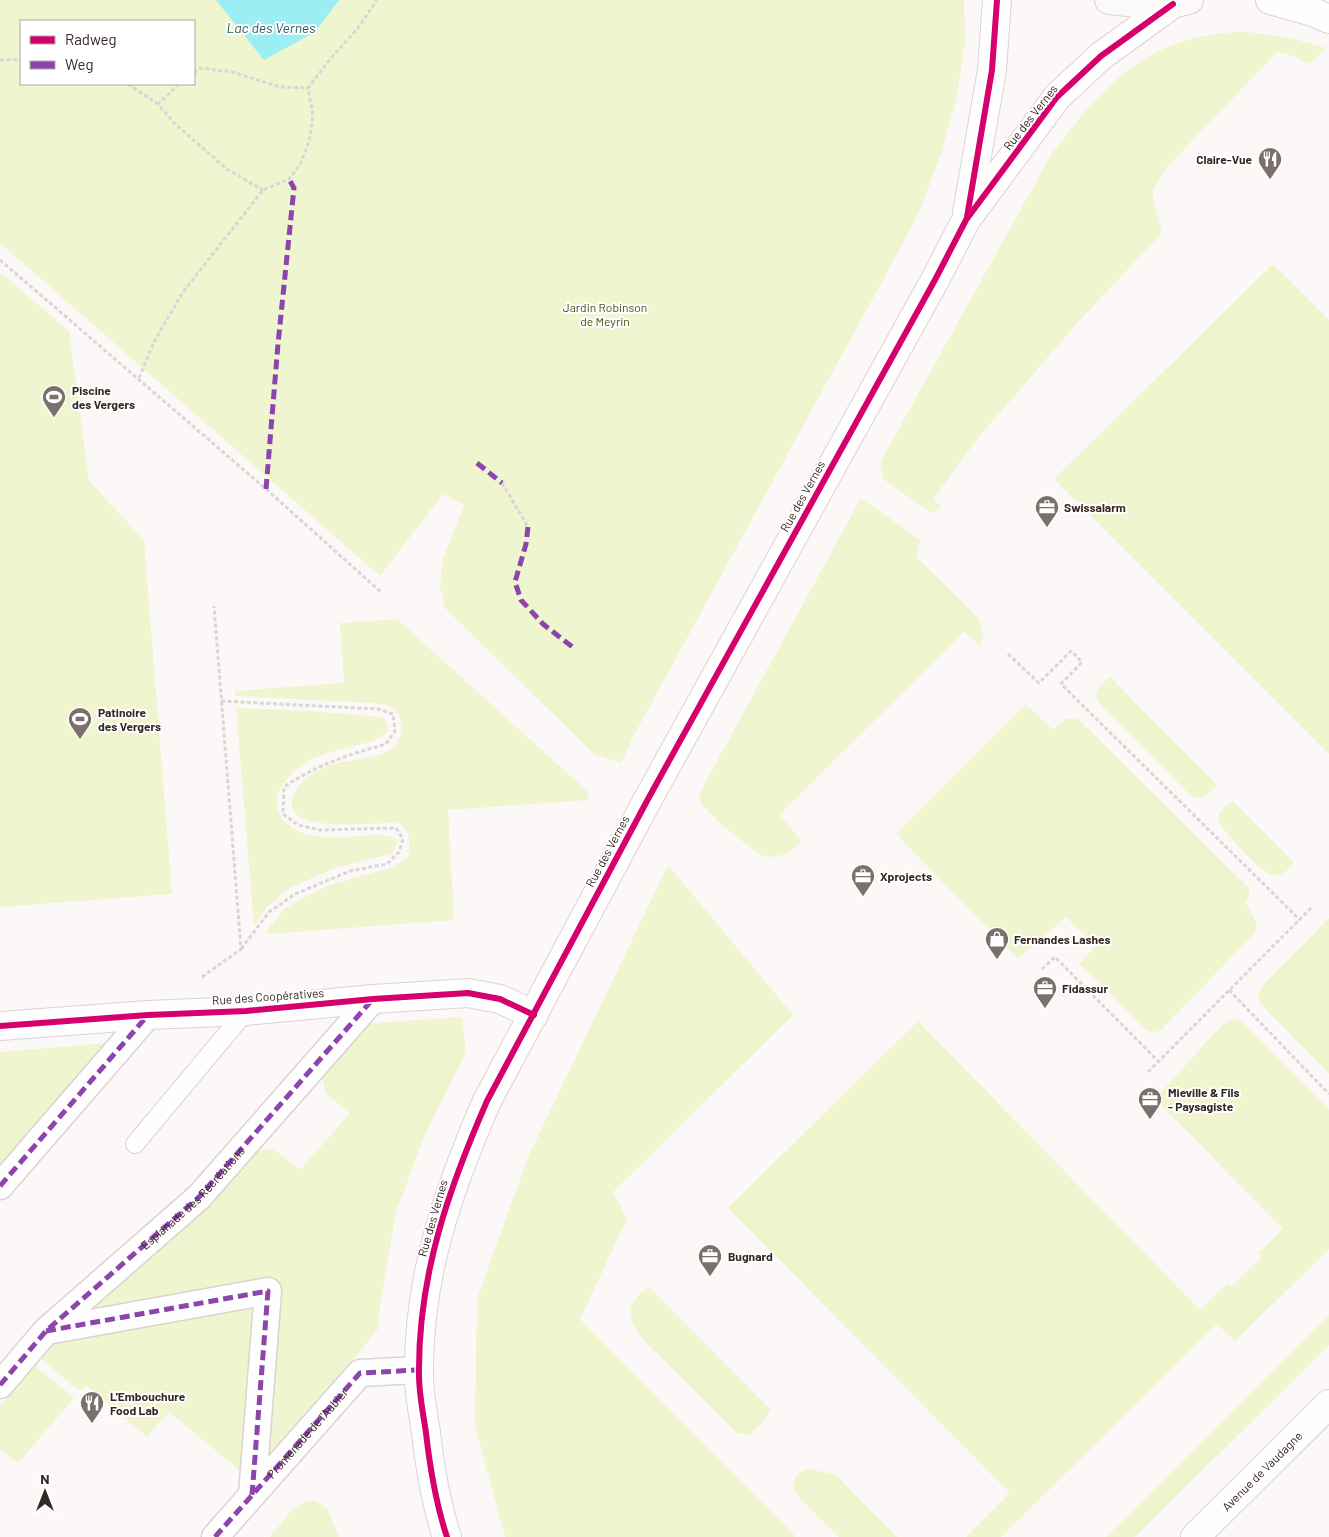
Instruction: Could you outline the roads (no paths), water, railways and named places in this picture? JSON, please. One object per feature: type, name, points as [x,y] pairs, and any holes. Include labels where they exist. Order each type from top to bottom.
[{"type":"main road","points":[[1109,0],[1142,4],[1181,2]]},
{"type":"street","name":"Rue des Vernes","points":[[966,220],[992,70],[996,0]]},
{"type":"street","points":[[1270,0],[1313,12],[1329,19]]},
{"type":"street","name":"Rue des Vernes","points":[[447,1537],[428,1456],[418,1370],[424,1292],[447,1200],[486,1102],[648,799],[936,278],[966,220],[1057,97],[1101,56],[1181,2]]},
{"type":"street","name":"Rue des Coopératives","points":[[0,1026],[148,1015],[246,1011],[373,999],[468,993],[500,999],[534,1015]]},
{"type":"street","name":"Esplanade des Récréations","points":[[0,1385],[46,1331],[199,1197],[373,999]]},
{"type":"street","points":[[0,1186],[148,1015]]},
{"type":"street","points":[[46,1331],[268,1291],[252,1495]]},
{"type":"street","name":"Promenade de l'Aubier","points":[[215,1537],[360,1373],[418,1370]]},
{"type":"street","name":"Avenue de Vaudagne","points":[[1195,1537],[1329,1404]]},
{"type":"lane","points":[[135,1144],[246,1011]]},
{"type":"water","name":"Lac des Vernes","points":[[216,0],[339,0],[315,32],[264,60]]},
{"type":"place","name":"Claire-Vue","points":[[1270,180]]},
{"type":"place","name":"Piscine des Vergers","points":[[54,418]]},
{"type":"place","name":"Swissalarm","points":[[1047,528]]},
{"type":"place","name":"Patinoire des Vergers","points":[[80,740]]},
{"type":"place","name":"Xprojects","points":[[863,897]]},
{"type":"place","name":"Fernandes Lashes","points":[[997,960]]},
{"type":"place","name":"Fidassur","points":[[1045,1009]]},
{"type":"place","name":"Mieville & Fils - Paysagiste","points":[[1150,1120]]},
{"type":"place","name":"Bugnard","points":[[710,1277]]},
{"type":"place","name":"L'Embouchure Food Lab","points":[[92,1424]]},
{"type":"park label","name":"Jardin Robinson de Meyrin","points":[[605,314]]}]
